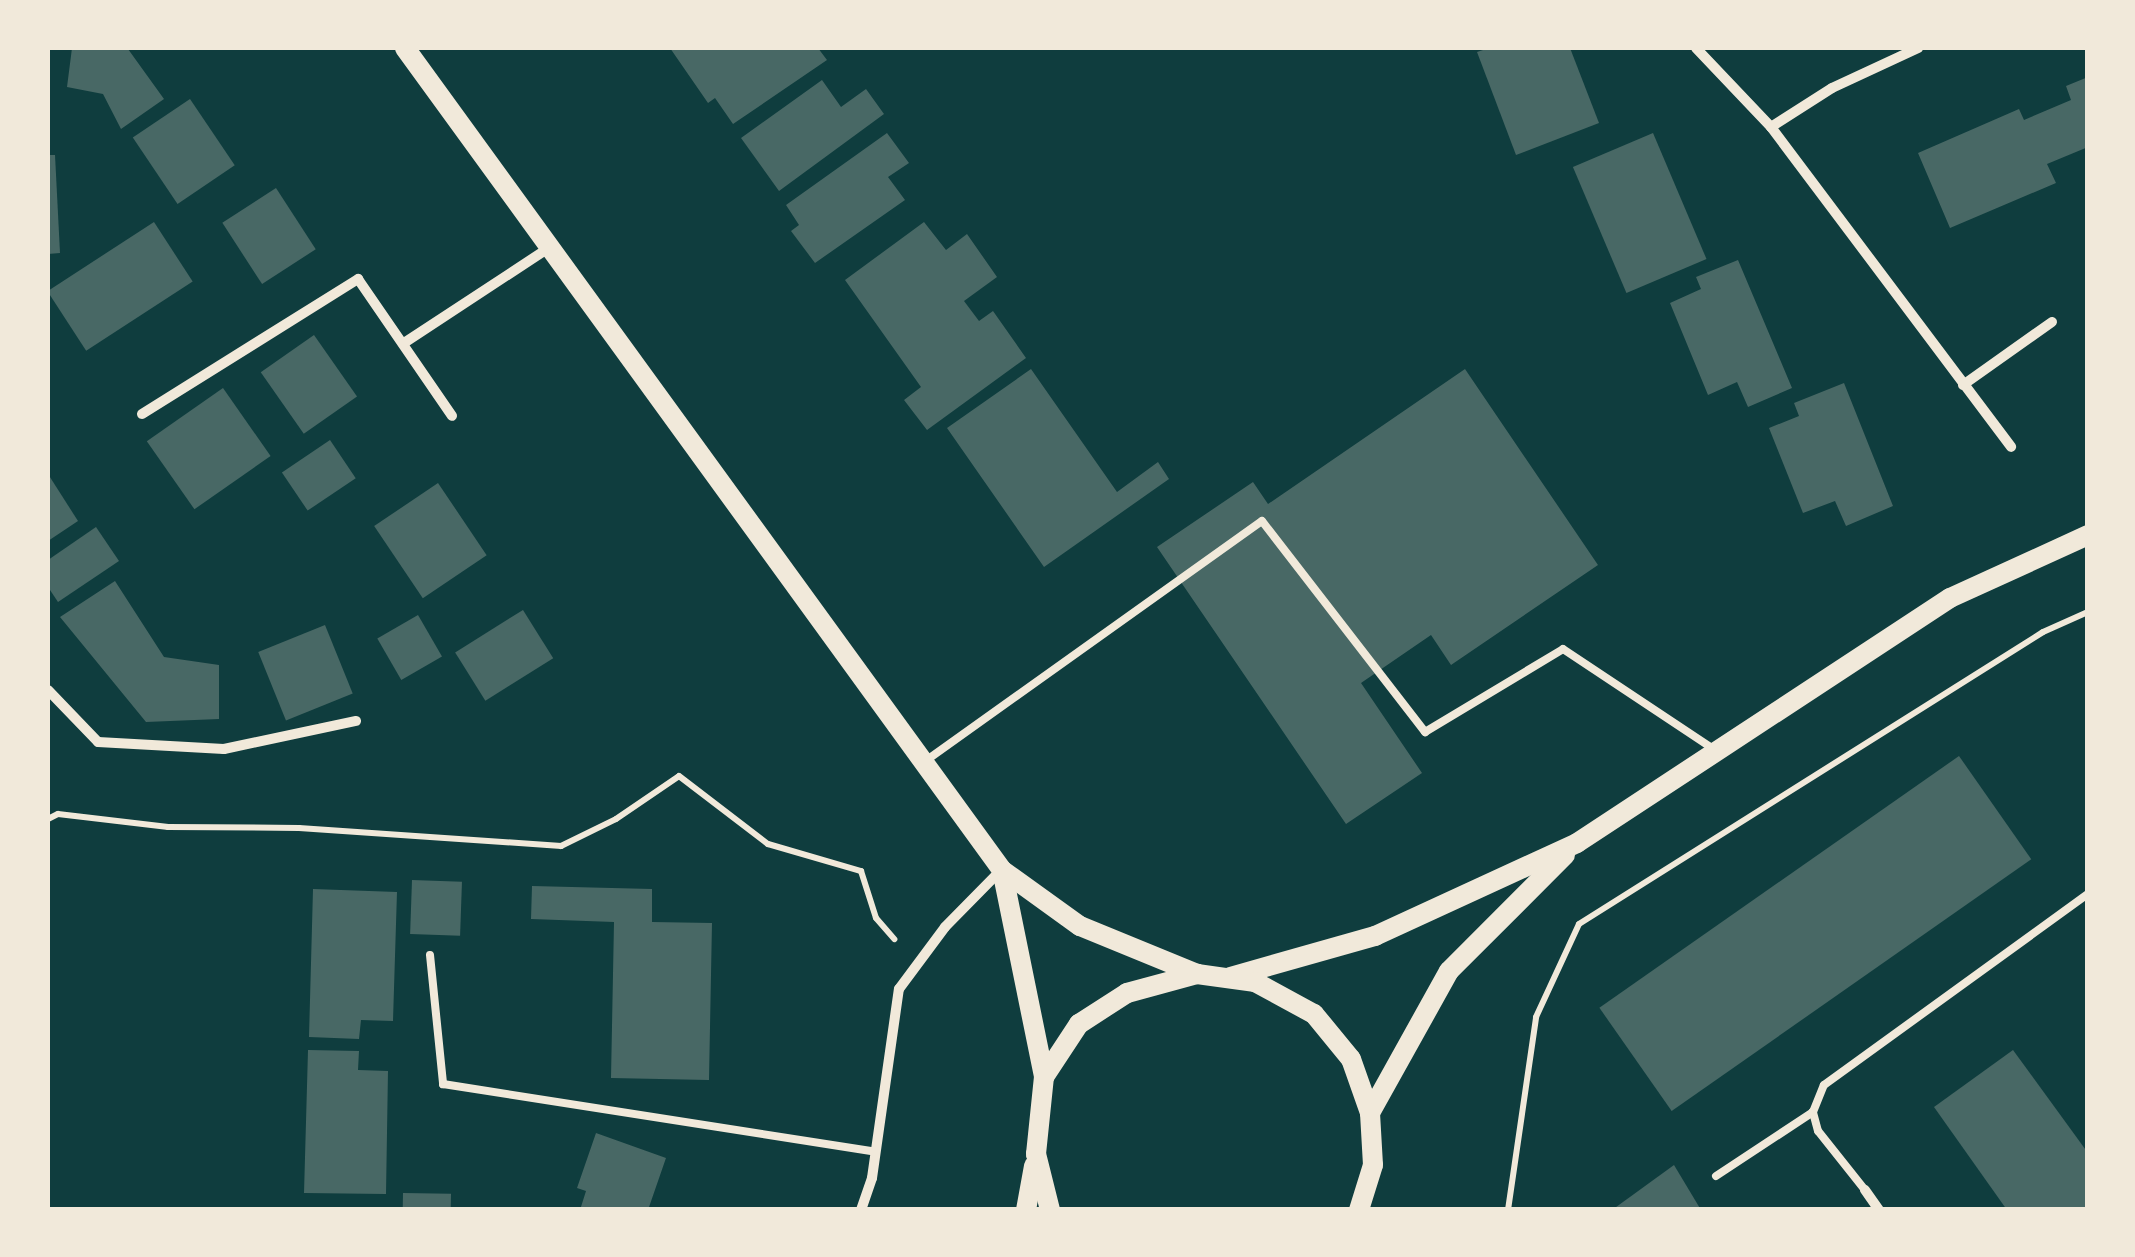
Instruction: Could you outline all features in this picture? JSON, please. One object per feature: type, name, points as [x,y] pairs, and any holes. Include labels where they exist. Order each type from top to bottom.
[{"type":"main road","points":[[405,48],[1002,870],[1080,926],[1197,974],[1254,982],[1314,1014],[1351,1059],[1370,1113],[1372,1164],[1358,1210]]},
{"type":"main road","points":[[1230,977],[1375,936],[1577,843],[1950,598],[2088,535]]},
{"type":"main road","points":[[1370,1113],[1449,971],[1577,843]]},
{"type":"main road","points":[[1002,870],[1044,1077],[1026,1210]]},
{"type":"main road","points":[[1044,1077],[1079,1024],[1142,987],[1197,974]]},
{"type":"main road","points":[[1036,1154],[1050,1210]]},
{"type":"street","points":[[1696,48],[1771,127],[2011,447]]},
{"type":"street","points":[[1771,127],[1832,88],[1918,48]]},
{"type":"street","points":[[404,343],[551,246]]},
{"type":"street","points":[[142,414],[358,279],[452,416]]},
{"type":"street","points":[[1963,385],[2052,322]]},
{"type":"street","points":[[48,690],[98,742],[224,750],[356,721]]},
{"type":"street","points":[[861,1210],[876,1152],[899,989],[1002,870]]},
{"type":"street","points":[[1865,1190],[1879,1210]]},
{"type":"lane","points":[[924,762],[1262,521],[1425,732],[1563,649],[1717,751]]},
{"type":"lane","points":[[1716,1176],[1813,1112],[1824,1085],[2088,894]]},
{"type":"lane","points":[[430,955],[442,1084],[876,1152]]},
{"type":"lane","points":[[1813,1112],[1818,1131],[1865,1190]]},
{"type":"path","points":[[1508,1210],[1536,1017],[1580,924],[2043,632],[2088,612]]},
{"type":"path","points":[[48,819],[58,814],[168,827],[298,828],[561,846],[616,820],[679,776],[768,844],[861,872],[876,918],[917,966]]},
{"type":"building","points":[[72,48],[128,49],[164,99],[121,129],[103,94],[67,87]]},
{"type":"building","points":[[670,48],[818,48],[827,60],[733,124],[715,98],[708,103]]},
{"type":"building","points":[[1489,48],[1570,48],[1599,123],[1516,155],[1477,52]]},
{"type":"building","points":[[2088,77],[2088,147],[2047,164],[2056,183],[1950,228],[1918,153],[2019,109],[2024,120],[2071,100],[2066,86]]},
{"type":"building","points":[[822,80],[841,107],[866,89],[884,114],[779,191],[741,138]]},
{"type":"building","points":[[190,99],[235,165],[178,204],[133,138]]},
{"type":"building","points":[[887,133],[909,163],[888,177],[905,200],[815,263],[791,231],[799,225],[786,205]]},
{"type":"building","points":[[1653,133],[1707,259],[1626,293],[1573,167]]},
{"type":"building","points":[[48,155],[55,155],[60,253],[48,254]]},
{"type":"building","points":[[276,188],[316,249],[262,284],[222,223]]},
{"type":"building","points":[[154,222],[193,282],[86,351],[48,291]]},
{"type":"building","points":[[924,222],[946,250],[967,234],[997,277],[964,301],[979,321],[993,311],[1026,358],[927,430],[904,400],[921,387],[845,280]]},
{"type":"building","points":[[1738,260],[1792,388],[1748,407],[1737,382],[1708,395],[1670,303],[1701,289],[1696,277]]},
{"type":"building","points":[[314,335],[357,396],[304,434],[261,372]]},
{"type":"building","points":[[1031,369],[1117,492],[1158,462],[1169,479],[1044,567],[947,428]]},
{"type":"building","points":[[1465,369],[1598,565],[1451,665],[1431,635],[1361,683],[1422,773],[1346,824],[1157,547],[1253,482],[1268,504]]},
{"type":"building","points":[[1844,383],[1893,506],[1846,526],[1835,501],[1803,513],[1769,428],[1799,416],[1794,403]]},
{"type":"building","points":[[223,388],[271,456],[194,509],[147,441]]},
{"type":"building","points":[[330,440],[356,478],[308,511],[282,472]]},
{"type":"building","points":[[48,474],[78,521],[48,541]]},
{"type":"building","points":[[438,483],[487,555],[423,598],[374,526]]},
{"type":"building","points":[[96,527],[119,561],[58,602],[48,587],[48,560]]},
{"type":"building","points":[[115,581],[164,657],[219,665],[219,719],[146,722],[60,617]]},
{"type":"building","points":[[523,610],[553,658],[485,701],[455,652]]},
{"type":"building","points":[[418,615],[442,657],[401,680],[377,638]]},
{"type":"building","points":[[325,625],[353,694],[286,721],[258,652]]},
{"type":"building","points":[[1959,756],[2031,859],[1672,1111],[1599,1008]]},
{"type":"building","points":[[412,880],[462,882],[460,936],[410,934]]},
{"type":"building","points":[[532,886],[652,889],[652,922],[712,923],[709,1080],[611,1078],[614,922],[531,919]]},
{"type":"building","points":[[313,889],[397,892],[393,1021],[361,1020],[359,1039],[309,1037]]},
{"type":"building","points":[[308,1050],[359,1051],[358,1070],[388,1071],[386,1194],[304,1193]]},
{"type":"building","points":[[2013,1050],[2088,1153],[2088,1210],[2007,1210],[1934,1107]]},
{"type":"building","points":[[596,1133],[666,1158],[648,1210],[580,1210],[586,1191],[577,1188]]},
{"type":"building","points":[[1674,1165],[1701,1210],[1612,1210]]},
{"type":"building","points":[[403,1193],[451,1194],[451,1210],[403,1210]]}]
